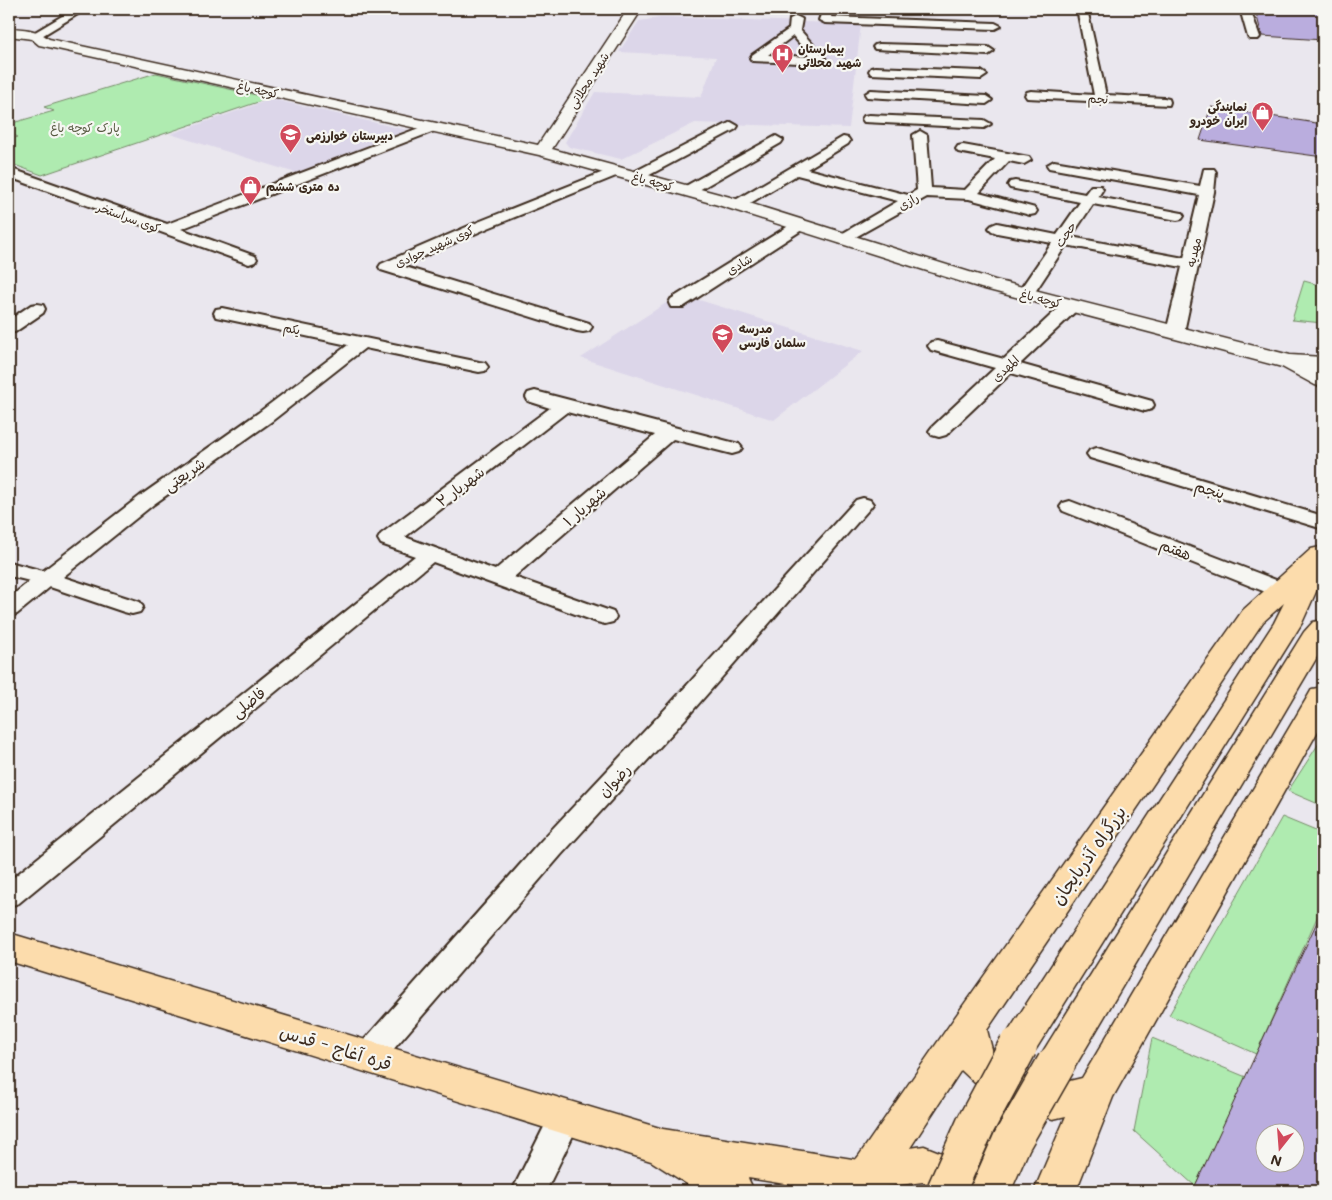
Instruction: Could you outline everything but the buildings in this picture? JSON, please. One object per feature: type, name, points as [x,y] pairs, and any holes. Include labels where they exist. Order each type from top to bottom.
[{"type":"main road","name":"شهید محلاتی","points":[[542,151],[635,9]]},
{"type":"main road","name":"کوچه باغ","points":[[9,32],[36,35],[44,42],[542,151],[737,205],[988,284],[1290,362]]},
{"type":"main road","points":[[1290,362],[1323,363]]},
{"type":"main road","points":[[1290,362],[1323,380]]},
{"type":"main road","name":"بزرگراه آذربایجان","points":[[864,1180],[1253,616],[1322,553]]},
{"type":"main road","name":"بزرگراه آذربایجان","points":[[946,1191],[976,1124],[1018,1046],[1288,623],[1322,553]]},
{"type":"main road","points":[[663,1147],[864,1180],[924,1164],[990,1191],[1012,1141],[1056,1064],[1318,632],[1323,628]]},
{"type":"main road","points":[[1055,1191],[1094,1092],[1323,696]]},
{"type":"main road","name":"قره آغاج - قدس","points":[[9,947],[663,1147]]},
{"type":"main road","points":[[968,1028],[976,1061],[1009,1090],[1053,1102],[1094,1092]]},
{"type":"main road","points":[[663,1147],[733,1191]]},
{"type":"street","points":[[36,35],[81,9]]},
{"type":"street","points":[[1082,9],[1101,98]]},
{"type":"street","points":[[1245,9],[1254,37]]},
{"type":"street","points":[[826,14],[988,51]]},
{"type":"street","points":[[795,24],[820,61],[756,58],[787,36],[795,24]]},
{"type":"street","points":[[879,47],[923,36],[995,26]]},
{"type":"street","name":"رازی","points":[[843,239],[924,192],[921,128],[923,36]]},
{"type":"street","points":[[875,71],[981,75]]},
{"type":"street","points":[[871,94],[986,100]]},
{"type":"street","name":"نجم","points":[[1031,95],[1164,102]]},
{"type":"street","points":[[869,119],[921,128],[984,124]]},
{"type":"street","points":[[635,176],[731,126]]},
{"type":"street","points":[[166,230],[432,127]]},
{"type":"street","points":[[687,191],[776,140]]},
{"type":"street","points":[[737,205],[843,141]]},
{"type":"street","points":[[963,149],[1024,160]]},
{"type":"street","points":[[969,195],[1005,157]]},
{"type":"street","points":[[1054,166],[1207,192]]},
{"type":"street","points":[[795,170],[910,200]]},
{"type":"street","name":"کوی شهید جوادی","points":[[583,327],[387,267],[483,225],[616,171]]},
{"type":"street","name":"کوی سراستخر","points":[[9,172],[249,259]]},
{"type":"street","name":"مهدیه","points":[[1175,332],[1207,192],[1209,172]]},
{"type":"street","name":"حجت","points":[[1025,294],[1106,175]]},
{"type":"street","points":[[1014,185],[1178,216]]},
{"type":"street","points":[[924,192],[969,195],[1030,211]]},
{"type":"street","name":"شادی","points":[[677,303],[800,225]]},
{"type":"street","points":[[997,228],[1190,264]]},
{"type":"street","name":"المهدی","points":[[939,430],[1071,306]]},
{"type":"street","points":[[9,328],[37,309]]},
{"type":"street","name":"یکم","points":[[222,313],[479,367]]},
{"type":"street","name":"شریعتی","points":[[9,609],[147,500],[265,417],[362,342]]},
{"type":"street","points":[[937,346],[1145,405]]},
{"type":"street","points":[[535,397],[732,448]]},
{"type":"street","name":"شهریار ۲","points":[[430,554],[389,539],[564,406]]},
{"type":"street","name":"شهریار ۱","points":[[498,580],[670,432]]},
{"type":"street","name":"پنجم","points":[[1097,454],[1323,523]]},
{"type":"street","name":"رضوان","points":[[368,1057],[551,848],[678,711],[863,504]]},
{"type":"street","name":"هفتم","points":[[1070,507],[1281,590]]},
{"type":"street","points":[[430,554],[605,618]]},
{"type":"street","name":"فاضلی","points":[[9,896],[430,554]]},
{"type":"street","points":[[9,569],[47,579],[132,607]]},
{"type":"street","points":[[529,1191],[566,1117]]},
{"type":"shaded area","name":"بیمارستان شهید محلاتی","points":[[667,17],[861,24],[849,128],[695,123],[621,159],[569,147],[565,142],[595,92],[701,97],[716,57],[619,52],[639,21]]},
{"type":"shaded area","name":"دبیرستان خوارزمی","points":[[272,99],[407,130],[296,173],[170,134]]},
{"type":"shaded area","name":"مدرسه سلمان فارسی","points":[[680,294],[863,351],[774,420],[581,358]]},
{"type":"green space","name":"پارک کوچه باغ","points":[[156,73],[270,98],[42,175],[9,163],[9,140],[18,137],[9,133],[9,124],[54,111],[44,107]]},
{"type":"green space","points":[[1304,281],[1323,286],[1323,323],[1292,320]]},
{"type":"green space","points":[[1323,737],[1323,806],[1288,791]]},
{"type":"green space","points":[[1282,817],[1323,834],[1323,904],[1256,1054],[1169,1015]]},
{"type":"green space","points":[[1152,1038],[1246,1077],[1195,1186],[1134,1131]]},
{"type":"place","name":"بیمارستان شهید محلاتی","points":[[782,74]]},
{"type":"place","name":"نمایندگی ایران خودرو","points":[[1263,132]]},
{"type":"place","name":"دبیرستان خوارزمی","points":[[290,154]]},
{"type":"place","name":"ده متری ششم","points":[[250,205]]},
{"type":"place","name":"مدرسه سلمان فارسی","points":[[723,354]]}]
